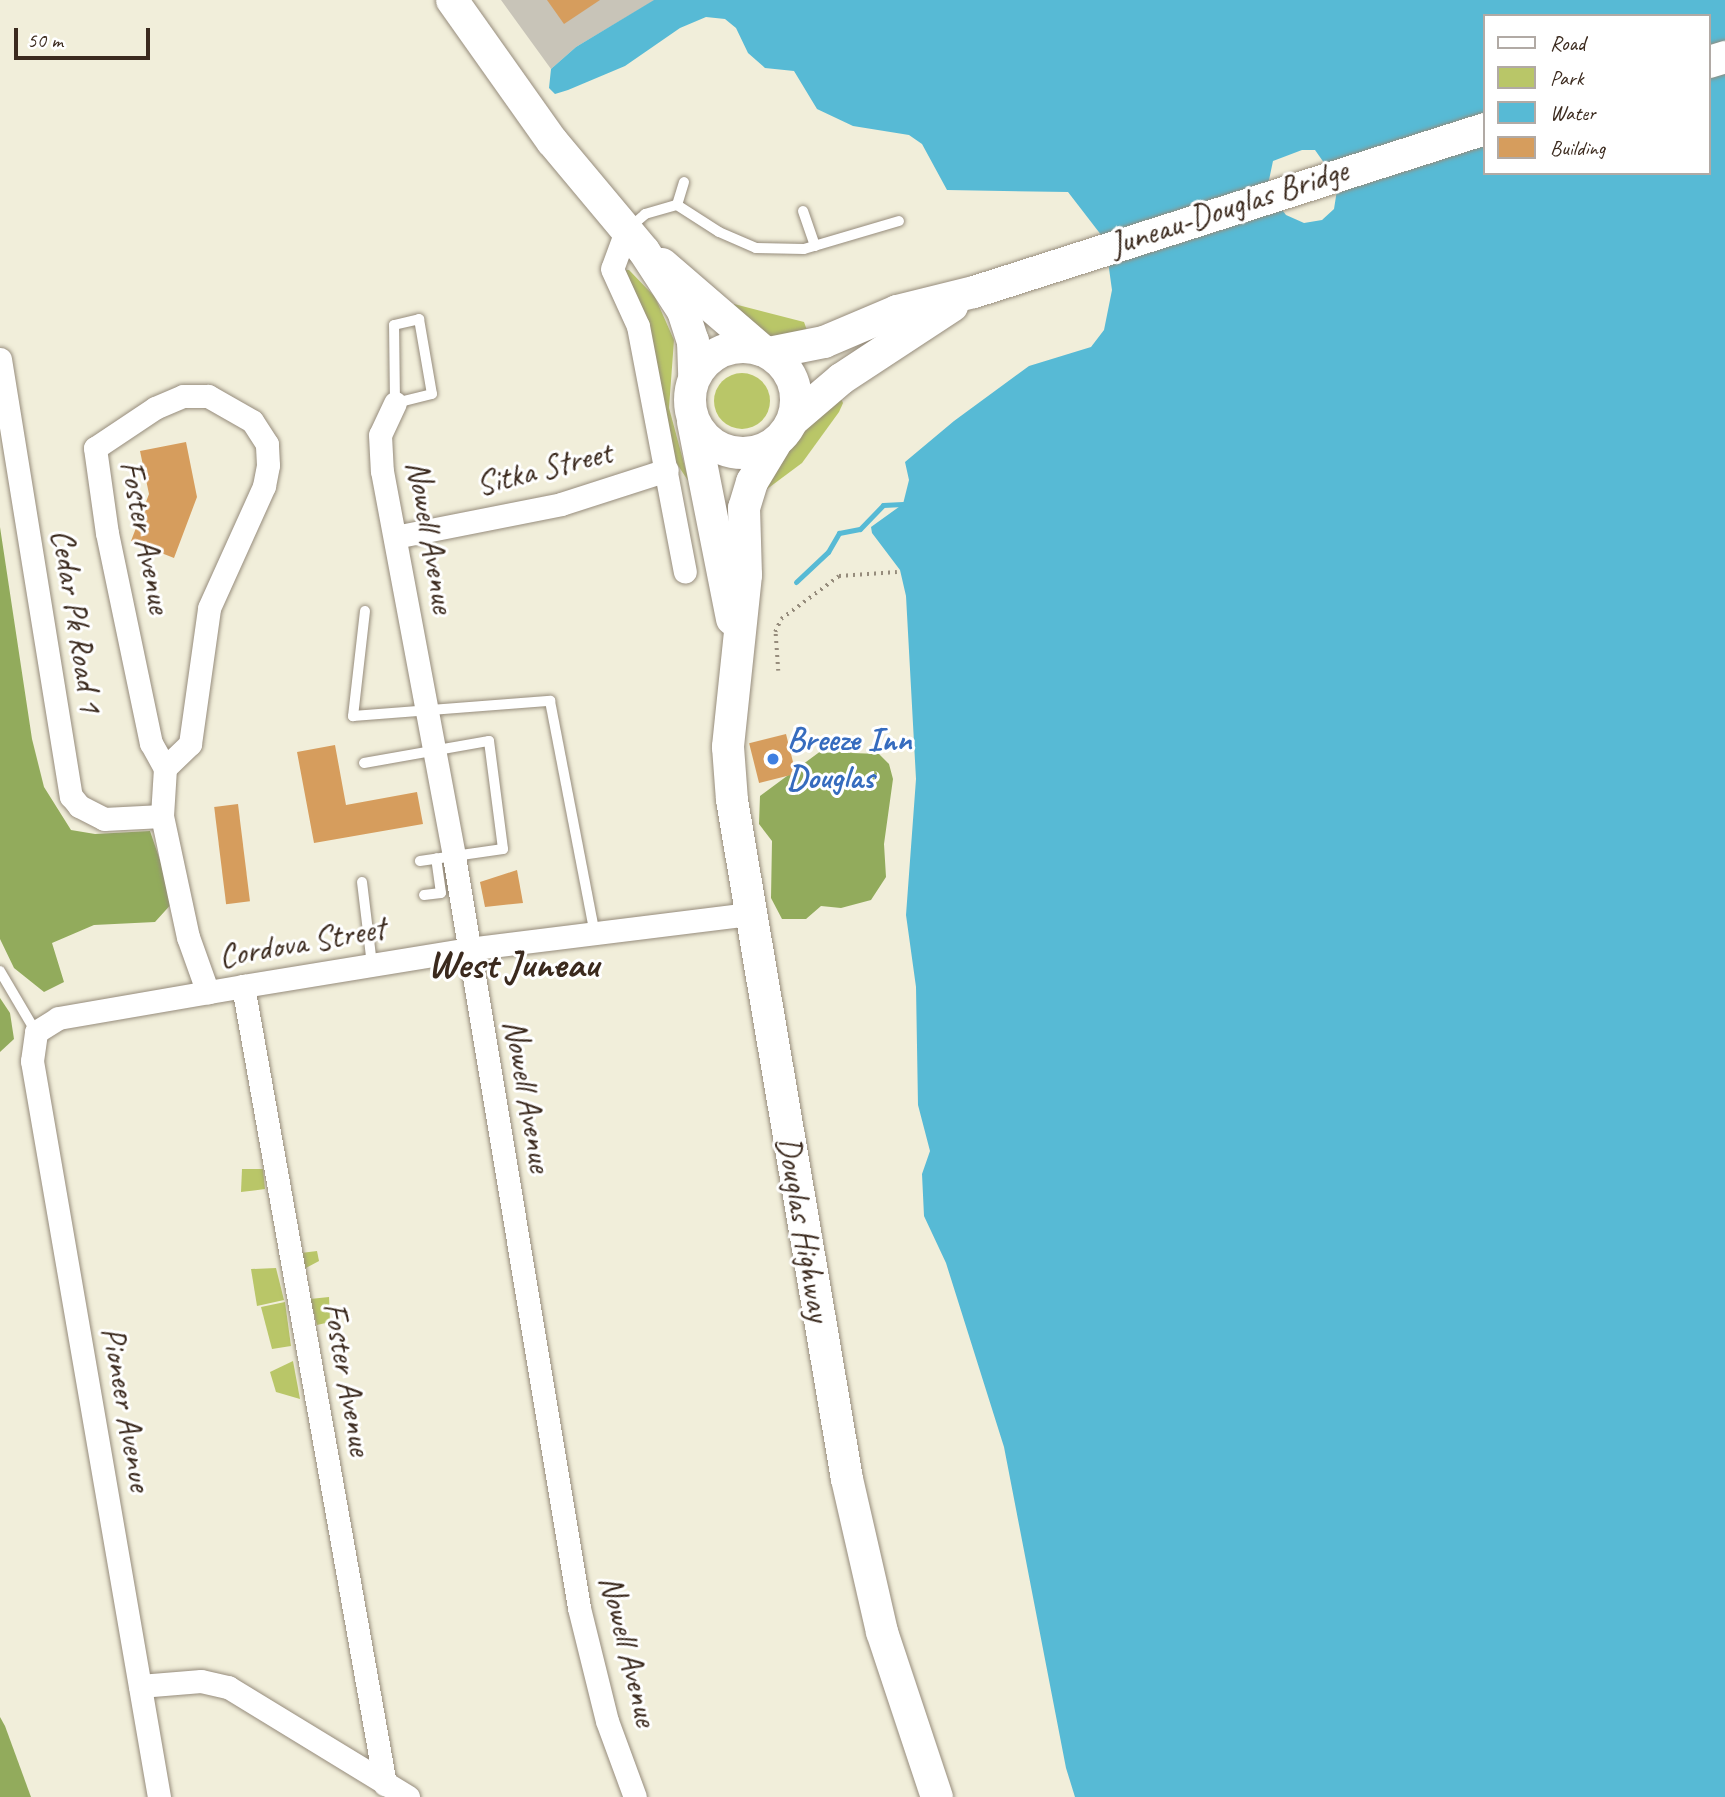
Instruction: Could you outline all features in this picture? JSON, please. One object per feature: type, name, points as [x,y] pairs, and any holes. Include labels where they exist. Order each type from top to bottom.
[{"type":"main road","points":[[452,0],[552,141],[635,241],[687,319],[693,341],[694,377],[689,407],[738,651]]},
{"type":"main road","name":"Juneau-Douglas Bridge","points":[[974,292],[1046,266],[1484,129]]},
{"type":"main road","points":[[635,241],[683,278],[790,375],[795,390],[784,432]]},
{"type":"main road","points":[[694,377],[703,364],[723,351],[746,347],[765,352],[824,342],[897,311],[974,292]]},
{"type":"main road","points":[[693,421],[707,440],[728,452],[760,451],[841,379],[974,292]]},
{"type":"main road","name":"Douglas Highway","points":[[784,432],[752,482],[744,508],[746,575],[728,747],[750,914],[800,1217],[867,1575],[899,1690],[937,1797]]},
{"type":"street","points":[[635,241],[612,269],[638,326],[685,572]]},
{"type":"street","name":"Cedar Pk Road 1","points":[[0,359],[71,796],[79,806],[104,819],[162,816]]},
{"type":"street","name":"Foster Avenue","points":[[165,768],[190,744],[209,608],[264,486],[268,465],[267,443],[252,421],[208,396],[183,396],[155,408],[95,448],[107,533],[151,743],[165,768],[162,816],[188,937],[208,993]]},
{"type":"street","name":"Nowell Avenue","points":[[395,403],[380,435],[395,537],[428,714],[445,857],[468,949],[579,1608],[607,1721],[635,1797]]},
{"type":"street","name":"Sitka Street","points":[[395,537],[561,504],[667,470]]},
{"type":"street","name":"Cordova Street","points":[[36,1032],[58,1018],[243,986],[468,949],[750,914]]},
{"type":"street","name":"Foster Avenue","points":[[243,986],[400,1793]]},
{"type":"street","name":"Pioneer Avenue","points":[[36,1032],[32,1061],[159,1797]]},
{"type":"street","points":[[140,1686],[201,1681],[228,1686],[400,1793]]},
{"type":"lane","points":[[677,205],[684,182]]},
{"type":"lane","points":[[635,241],[645,214],[677,205],[719,233],[756,248],[814,246],[899,221]]},
{"type":"lane","points":[[803,211],[814,246]]},
{"type":"lane","points":[[419,319],[432,394],[395,403],[394,325],[419,319]]},
{"type":"lane","points":[[365,611],[353,716],[428,714],[550,701],[594,934]]},
{"type":"lane","points":[[364,763],[433,748],[489,741],[503,849],[420,861]]},
{"type":"lane","points":[[424,895],[440,893],[445,857]]},
{"type":"lane","points":[[362,882],[372,965]]},
{"type":"lane","points":[[0,971],[36,1032]]},
{"type":"path","points":[[778,671],[775,632],[781,619],[839,576],[897,572]]},
{"type":"shaded area","points":[[501,0],[655,0],[576,47],[551,69]]},
{"type":"green space","points":[[621,270],[629,270],[655,297],[674,340],[669,408],[689,482],[673,458]]},
{"type":"green space","points":[[734,304],[804,322],[808,333],[769,338],[732,307]]},
{"type":"green space","points":[[742,373],[753,375],[762,381],[768,390],[768,412],[762,421],[753,427],[742,429],[731,427],[722,421],[716,412],[714,401],[716,390],[722,381],[731,375]]},
{"type":"green space","points":[[830,388],[836,388],[843,403],[839,412],[802,463],[763,492],[781,446]]},
{"type":"green space","points":[[0,527],[32,739],[44,787],[71,830],[95,834],[150,831],[174,901],[155,922],[94,925],[52,943],[64,982],[44,992],[14,968],[0,939]]},
{"type":"green space","points":[[833,742],[852,753],[879,754],[889,764],[893,779],[884,844],[886,877],[871,900],[841,908],[821,906],[806,919],[782,919],[771,898],[772,841],[759,824],[760,796]]},
{"type":"green space","points":[[0,998],[10,1013],[14,1039],[0,1052]]},
{"type":"green space","points":[[242,1169],[263,1169],[265,1189],[241,1192]]},
{"type":"green space","points":[[317,1251],[319,1261],[304,1269],[301,1253]]},
{"type":"green space","points":[[276,1268],[284,1300],[257,1306],[251,1269]]},
{"type":"green space","points":[[329,1297],[330,1322],[317,1325],[310,1299]]},
{"type":"green space","points":[[285,1302],[291,1346],[272,1349],[261,1307]]},
{"type":"green space","points":[[293,1361],[300,1399],[276,1392],[270,1372]]},
{"type":"green space","points":[[0,1717],[5,1726],[31,1797],[0,1797]]},
{"type":"water","points":[[654,0],[1725,0],[1725,1797],[1075,1797],[1066,1768],[1004,1447],[946,1263],[924,1216],[922,1174],[930,1151],[918,1105],[916,987],[906,915],[916,779],[906,596],[900,570],[872,533],[871,527],[903,504],[909,480],[905,462],[954,421],[1029,366],[1091,347],[1104,330],[1112,290],[1105,240],[1068,192],[947,190],[922,144],[909,135],[853,126],[817,109],[794,71],[765,68],[748,53],[736,28],[725,19],[706,17],[680,28],[625,66],[555,94],[549,88],[551,69],[576,47]],"holes":[[[1302,150],[1315,150],[1334,177],[1337,190],[1334,209],[1322,220],[1304,223],[1286,215],[1273,198],[1269,180],[1273,161]]]},
{"type":"building","points":[[547,0],[600,0],[564,24]]},
{"type":"building","points":[[186,442],[197,497],[174,558],[131,541],[149,494],[140,451]]},
{"type":"building","name":"Breeze Inn Douglas","points":[[786,734],[796,774],[759,783],[749,743]]},
{"type":"building","points":[[335,745],[346,805],[417,792],[423,824],[314,843],[297,752]]},
{"type":"building","points":[[238,804],[250,901],[226,904],[214,807]]},
{"type":"building","points":[[517,870],[523,903],[485,907],[480,882]]},
{"type":"waterway","points":[[796,582],[828,552],[839,533],[860,529],[883,505],[903,504]]},
{"type":"place","name":"Breeze Inn Douglas","points":[[773,759]]},
{"type":"district","name":"West Juneau","points":[[513,964]]}]
